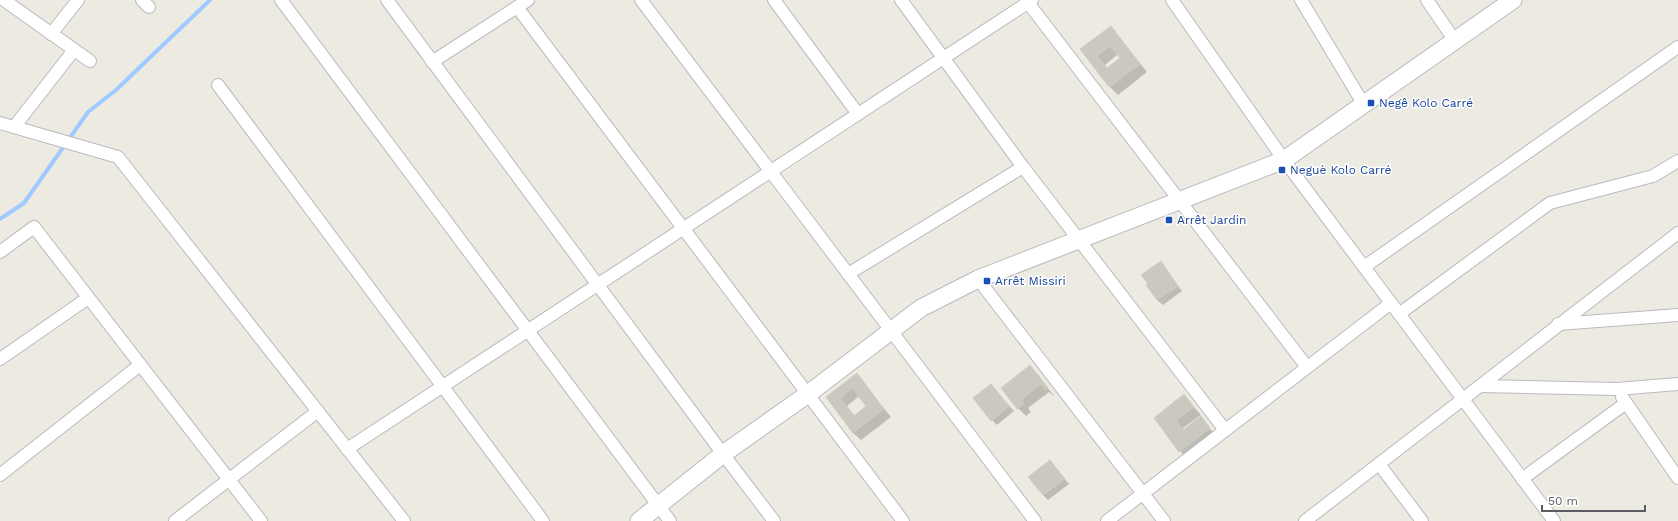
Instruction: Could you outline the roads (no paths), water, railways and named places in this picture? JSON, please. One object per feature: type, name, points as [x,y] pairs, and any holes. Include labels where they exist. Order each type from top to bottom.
[{"type":"street","points":[[4,0],[90,61]]},
{"type":"street","points":[[52,34],[78,0]]},
{"type":"street","points":[[281,0],[670,521]]},
{"type":"street","points":[[387,0],[774,521]]},
{"type":"street","points":[[432,62],[528,0]]},
{"type":"street","points":[[641,0],[1035,521]]},
{"type":"street","points":[[774,0],[858,114]]},
{"type":"street","points":[[901,0],[1023,167],[1225,430]]},
{"type":"street","points":[[1172,0],[1284,160],[1554,521]]},
{"type":"street","points":[[1301,0],[1364,104]]},
{"type":"street","points":[[1427,0],[1455,41]]},
{"type":"street","points":[[640,521],[723,454],[808,394],[921,308],[978,279],[1284,160],[1513,0]]},
{"type":"street","points":[[347,449],[1029,1],[1307,367]]},
{"type":"street","points":[[517,7],[903,521]]},
{"type":"street","points":[[1364,267],[1678,47]]},
{"type":"street","points":[[14,127],[74,50]]},
{"type":"street","points":[[218,85],[542,521]]},
{"type":"street","points":[[0,123],[118,157],[404,521]]},
{"type":"street","points":[[1399,314],[1550,203],[1653,176],[1678,161]]},
{"type":"street","points":[[848,274],[1023,167]]},
{"type":"street","points":[[0,252],[34,227],[261,521]]},
{"type":"street","points":[[1305,521],[1558,324],[1678,233]]},
{"type":"street","points":[[978,279],[1164,521]]},
{"type":"street","points":[[0,359],[88,298]]},
{"type":"street","points":[[1107,521],[1391,303]]},
{"type":"street","points":[[1558,324],[1678,315]]},
{"type":"street","points":[[0,475],[140,365]]},
{"type":"street","points":[[1480,386],[1617,389],[1678,384]]},
{"type":"street","points":[[1617,389],[1678,478]]},
{"type":"street","points":[[1522,479],[1626,403]]},
{"type":"street","points":[[175,521],[318,412]]},
{"type":"street","points":[[1379,464],[1422,521]]},
{"type":"waterway","points":[[0,219],[24,203],[88,112],[116,90],[210,0]]},
{"type":"place","name":"Negê Kolo Carré","points":[[1371,103]]},
{"type":"place","name":"Neguè Kolo Carré","points":[[1282,170]]},
{"type":"place","name":"Arrêt Jardin","points":[[1169,220]]},
{"type":"place","name":"Arrêt Missiri","points":[[987,281]]}]
